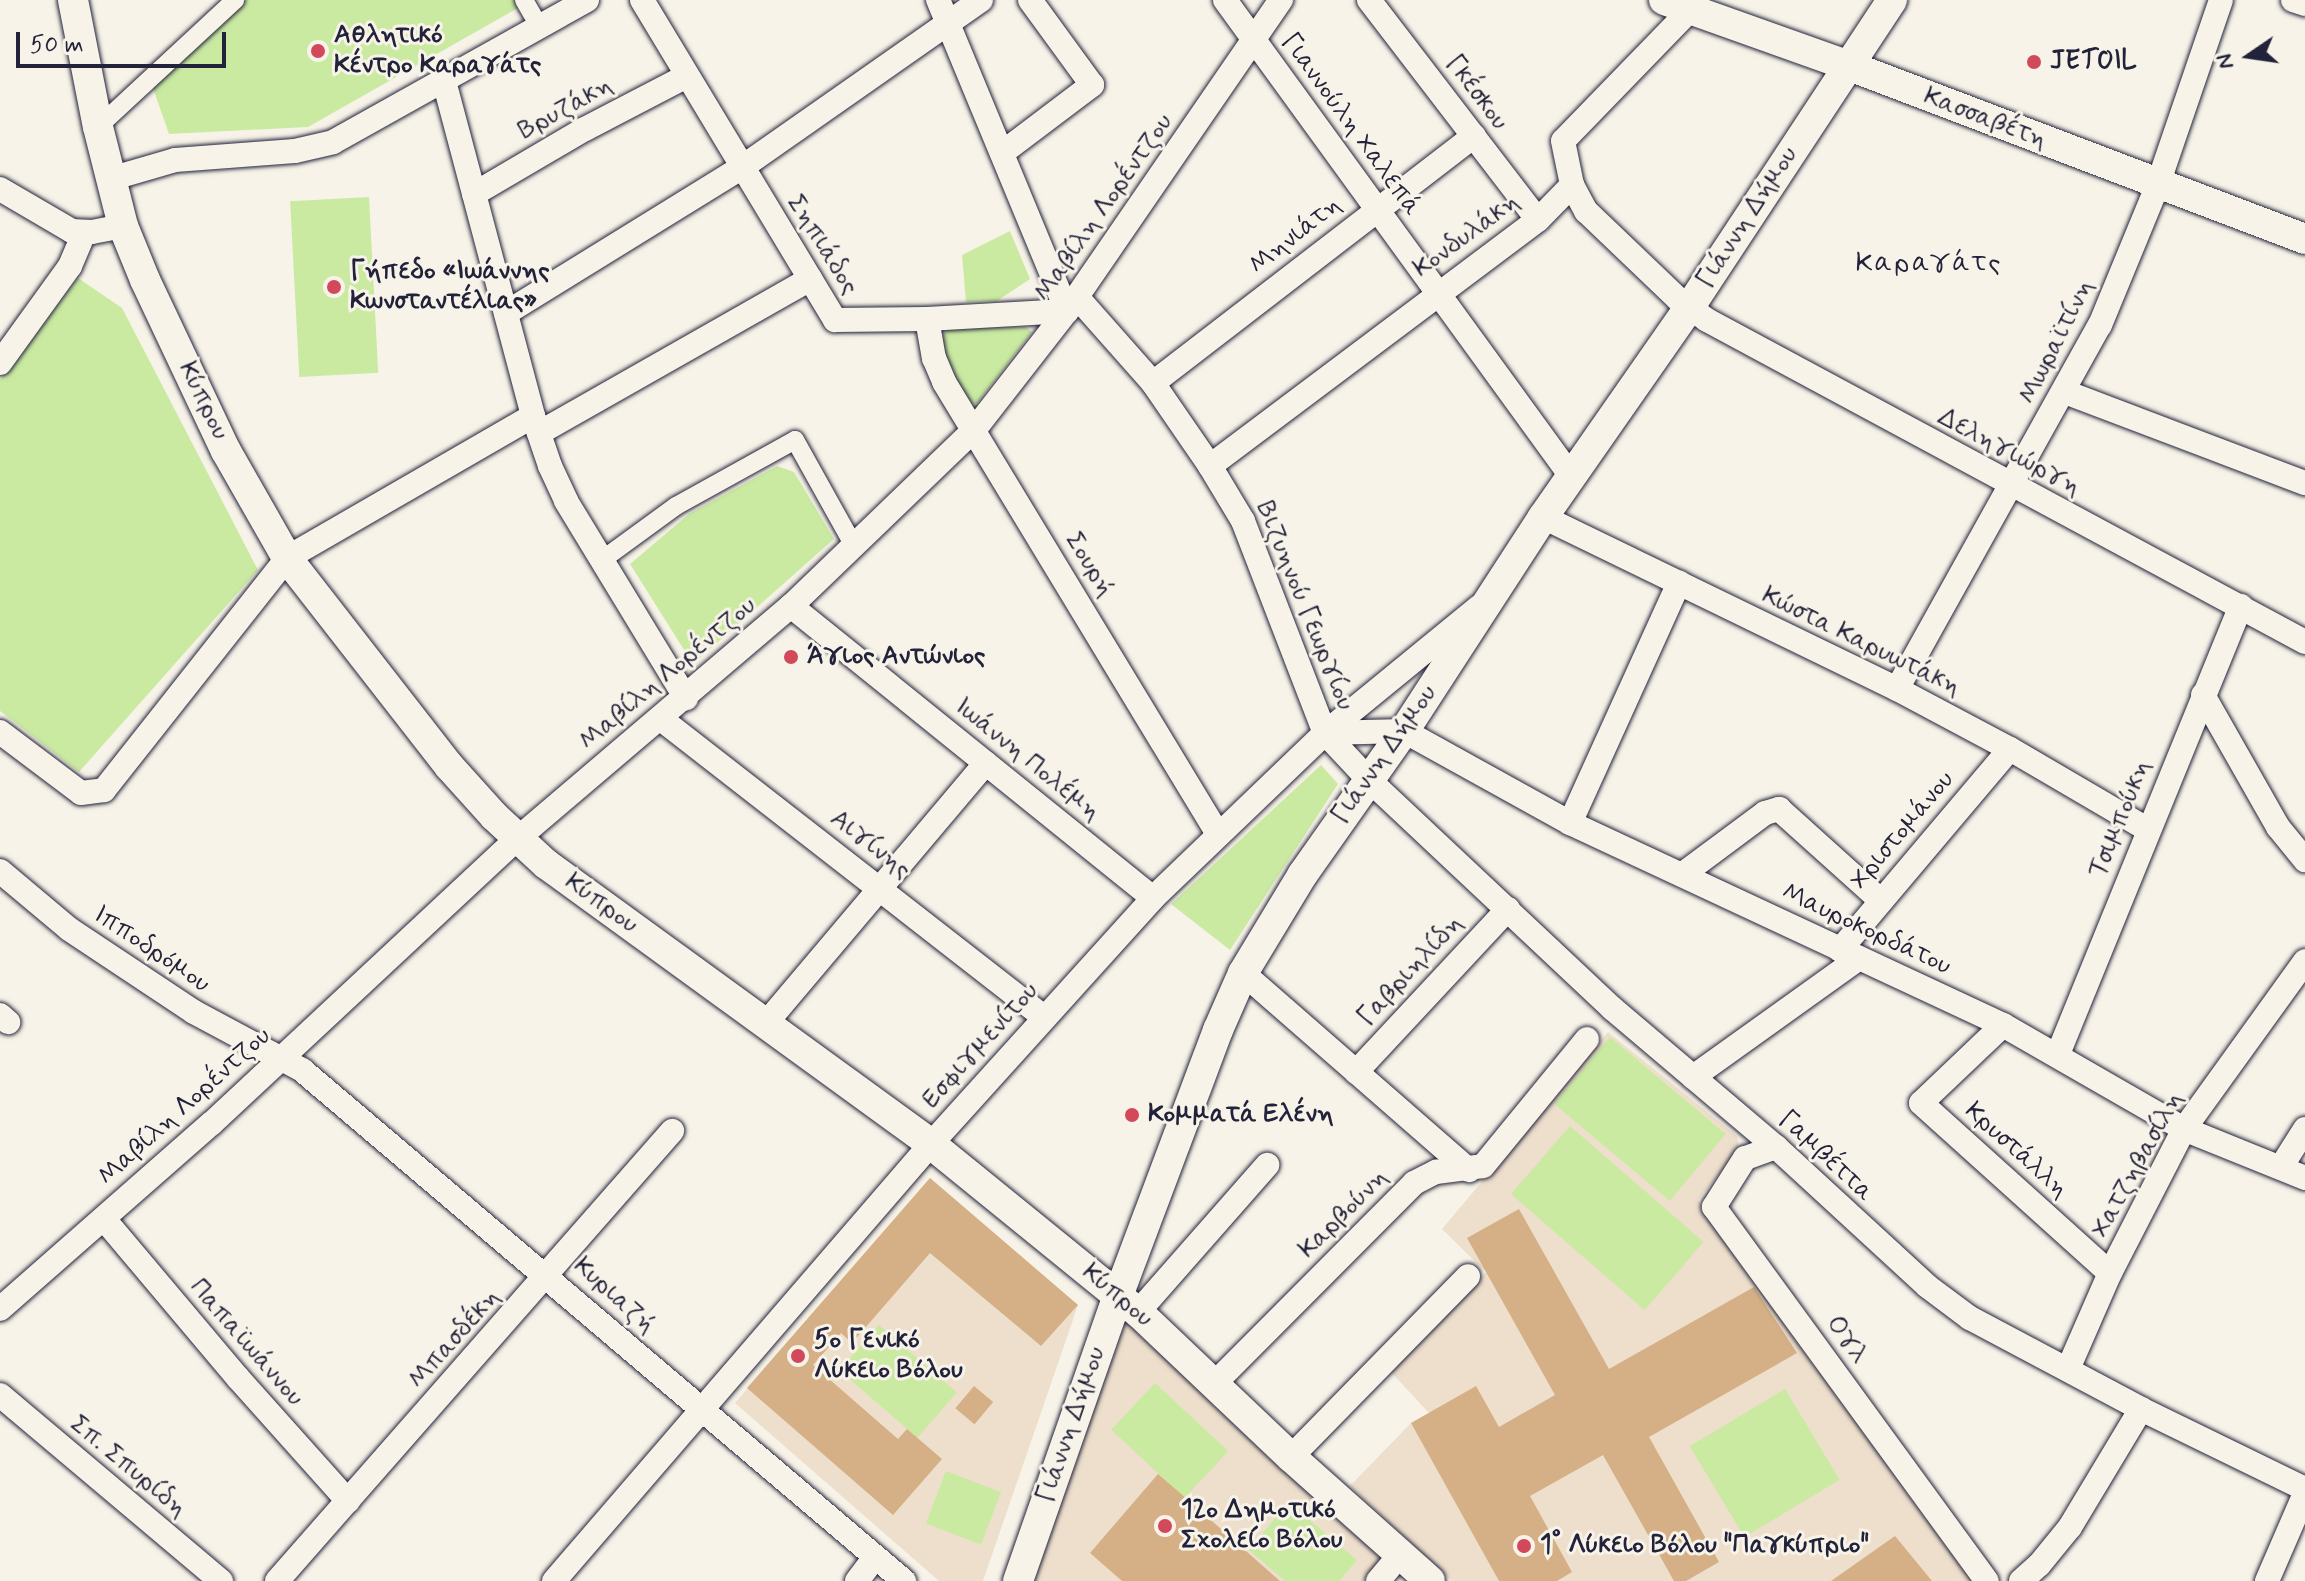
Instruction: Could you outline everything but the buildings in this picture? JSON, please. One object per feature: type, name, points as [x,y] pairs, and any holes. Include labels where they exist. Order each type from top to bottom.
[{"type":"street","name":"Κύπρου","points":[[73,0],[98,127],[123,226],[145,280],[226,451],[287,558],[422,734],[517,839],[581,891],[767,1022],[931,1144],[1128,1304],[1291,1457],[1430,1581]]},
{"type":"street","points":[[98,127],[235,0]]},
{"type":"street","points":[[524,0],[539,26]]},
{"type":"street","points":[[110,179],[175,160],[314,148],[333,142],[587,0]]},
{"type":"street","name":"Σηπιάδος","points":[[642,0],[835,320],[927,319],[1072,304]]},
{"type":"street","name":"Βιζυηνού Γεωργίου","points":[[938,0],[1002,153],[1072,304],[1153,383],[1210,466],[1243,521],[1325,733],[1368,779]]},
{"type":"street","points":[[506,313],[741,168],[981,0]]},
{"type":"street","points":[[1002,153],[1092,85],[1030,0]]},
{"type":"street","name":"Γιαννούλη Χαλεπά","points":[[1225,0],[1571,476]]},
{"type":"street","name":"Μαβίλη Λορέντζου","points":[[0,1309],[283,1057],[517,839],[791,606],[975,429],[1072,304],[1281,0]]},
{"type":"street","name":"Γκέσκου","points":[[1369,0],[1538,220]]},
{"type":"street","name":"Γιάννη Δήμου","points":[[1018,1581],[1128,1304],[1243,973],[1303,874],[1404,731],[1543,517],[1689,308],[1892,0]]},
{"type":"street","name":"Μωραϊτίνη","points":[[1897,689],[2065,392],[2126,267],[2221,0]]},
{"type":"street","points":[[2293,0],[2305,4]]},
{"type":"street","points":[[1677,5],[1563,141],[1572,185],[1586,211],[1689,308]]},
{"type":"street","name":"Κασσαβέτη","points":[[1677,5],[1847,65],[2305,239]]},
{"type":"street","name":"Βρυζάκη","points":[[474,194],[585,129],[687,76]]},
{"type":"street","points":[[444,81],[536,424],[557,484],[686,698]]},
{"type":"street","name":"Μηνιάτη","points":[[1153,383],[1474,136]]},
{"type":"street","name":"Κονδυλάκη","points":[[1210,466],[1439,291],[1538,220],[1572,185]]},
{"type":"street","points":[[0,189],[67,230],[84,233],[123,226]]},
{"type":"street","points":[[0,363],[70,266],[84,233]]},
{"type":"street","points":[[0,732],[81,793],[104,790],[287,558],[810,279]]},
{"type":"street","name":"Δεληγιώργη","points":[[1689,308],[2010,486],[2305,642]]},
{"type":"street","name":"Σουρή","points":[[927,319],[937,368],[1218,834]]},
{"type":"street","points":[[2065,392],[2305,483]]},
{"type":"street","points":[[602,560],[676,506],[795,440],[854,546]]},
{"type":"street","name":"Κώστα Καρυωτάκη","points":[[1543,517],[1897,689],[2010,749],[2147,829]]},
{"type":"street","points":[[1570,823],[1679,583]]},
{"type":"street","name":"Εσφιγμενίτου","points":[[556,1580],[931,1144],[1153,898],[1325,733],[1495,594]]},
{"type":"street","name":"Ιωάννη Πολέμη","points":[[791,606],[1153,898]]},
{"type":"street","name":"Τσιμπούκη","points":[[2058,1054],[2147,829],[2241,606]]},
{"type":"street","points":[[2203,695],[2278,827],[2305,860]]},
{"type":"street","name":"Αιγίνης","points":[[661,719],[1044,1017]]},
{"type":"street","points":[[1325,733],[1404,731]]},
{"type":"street","name":"Μαυροκορδάτου","points":[[1404,731],[1570,823],[2003,1025],[2184,1129],[2305,1178]]},
{"type":"street","name":"Χριστομάνου","points":[[1693,1077],[1849,954],[1881,901],[2010,749]]},
{"type":"street","points":[[767,1022],[986,763]]},
{"type":"street","name":"Γαμβέττα","points":[[1368,779],[1613,1009],[1776,1147],[1927,1286],[1970,1318],[2305,1491]]},
{"type":"street","points":[[1683,874],[1765,813],[1779,809],[1881,901]]},
{"type":"street","name":"Ιπποδρόμου","points":[[0,871],[69,929],[194,1012],[283,1057]]},
{"type":"street","name":"Γαβριηλίδη","points":[[1356,1072],[1508,909]]},
{"type":"street","name":"Χατζηβασίλη","points":[[2068,1369],[2110,1273],[2184,1129],[2305,961]]},
{"type":"street","points":[[1243,973],[1469,1170]]},
{"type":"street","name":"Κρυστάλλη","points":[[2003,1025],[1921,1103],[2110,1273]]},
{"type":"street","name":"Καρβούνη","points":[[1214,1384],[1407,1190],[1436,1172],[1483,1166],[1587,1039]]},
{"type":"street","name":"Κυριαζή","points":[[283,1057],[548,1275],[701,1411],[904,1581]]},
{"type":"street","points":[[2281,1167],[2305,1129]]},
{"type":"street","name":"Μπασδέκη","points":[[277,1581],[672,1131]]},
{"type":"street","name":"Ογλ","points":[[1776,1147],[1745,1158],[1714,1207],[1987,1581]]},
{"type":"street","points":[[1128,1304],[1267,1165]]},
{"type":"street","name":"Παπαϊωάννου","points":[[104,1219],[238,1378],[348,1501]]},
{"type":"street","points":[[1291,1457],[1468,1276]]},
{"type":"street","name":"Σπ. Σπυρίδη","points":[[0,1395],[221,1581]]},
{"type":"street","points":[[2021,1581],[2039,1565],[2070,1527],[2141,1409]]},
{"type":"street","points":[[2267,1581],[2305,1491]]},
{"type":"street","points":[[1378,1581],[1401,1554]]},
{"type":"street","points":[[857,1581],[875,1557]]},
{"type":"shaded area","points":[[1608,1032],[1737,1136],[1739,1149],[1698,1200],[1973,1581],[1452,1581],[1350,1486],[1411,1423],[1429,1413],[1390,1371],[1486,1272],[1442,1229]]},
{"type":"shaded area","points":[[930,1178],[1078,1305],[983,1581],[939,1581],[735,1403]]},
{"type":"shaded area","points":[[1124,1312],[1386,1555],[1363,1581],[1030,1581]]},
{"type":"green space","name":"Αθλητικό Κέντρο Καραγάτς","points":[[246,0],[532,0],[308,127],[169,134],[153,88]]},
{"type":"green space","name":"Γήπεδο «Ιωάννης Κωνσταντέλιας»","points":[[369,197],[378,373],[299,377],[290,201]]},
{"type":"green space","points":[[1010,231],[1030,279],[997,301],[966,302],[962,255]]},
{"type":"green space","points":[[78,278],[122,308],[258,570],[79,772],[0,711],[0,380]]},
{"type":"green space","points":[[1026,327],[1032,332],[977,403],[967,405],[947,360],[942,336],[950,328]]},
{"type":"green space","points":[[777,466],[794,472],[834,539],[693,664],[630,564],[689,514]]},
{"type":"green space","points":[[1321,765],[1338,784],[1230,950],[1171,904]]},
{"type":"green space","points":[[1610,1037],[1726,1134],[1670,1201],[1554,1104]]},
{"type":"green space","points":[[1570,1126],[1704,1242],[1645,1310],[1511,1194]]},
{"type":"green space","points":[[879,1325],[957,1393],[917,1438],[840,1370]]},
{"type":"green space","points":[[1155,1383],[1228,1451],[1184,1498],[1111,1430]]},
{"type":"green space","points":[[1785,1389],[1840,1480],[1744,1537],[1690,1446]]},
{"type":"green space","points":[[946,1471],[1001,1492],[981,1544],[926,1523]]},
{"type":"green space","points":[[1288,1502],[1357,1560],[1339,1581],[1285,1581],[1249,1550]]},
{"type":"place","name":"Αθλητικό Κέντρο Καραγάτς","points":[[318,51]]},
{"type":"place","name":"JETOIL","points":[[2034,62]]},
{"type":"place","name":"Γήπεδο «Ιωάννης Κωνσταντέλιας»","points":[[334,287]]},
{"type":"place","name":"Άγιος Αντώνιος","points":[[791,657]]},
{"type":"place","name":"Κομματά Ελένη","points":[[1132,1115]]},
{"type":"place","name":"5ο Γενικό Λύκειο Βόλου","points":[[798,1356]]},
{"type":"place","name":"12ο Δημοτικό Σχολείο Βόλου","points":[[1165,1526]]},
{"type":"place","name":"1° Λύκειο Βόλου \"Παγκύπριο\"","points":[[1524,1546]]},
{"type":"district","name":"Καραγάτς","points":[[1929,264]]}]
